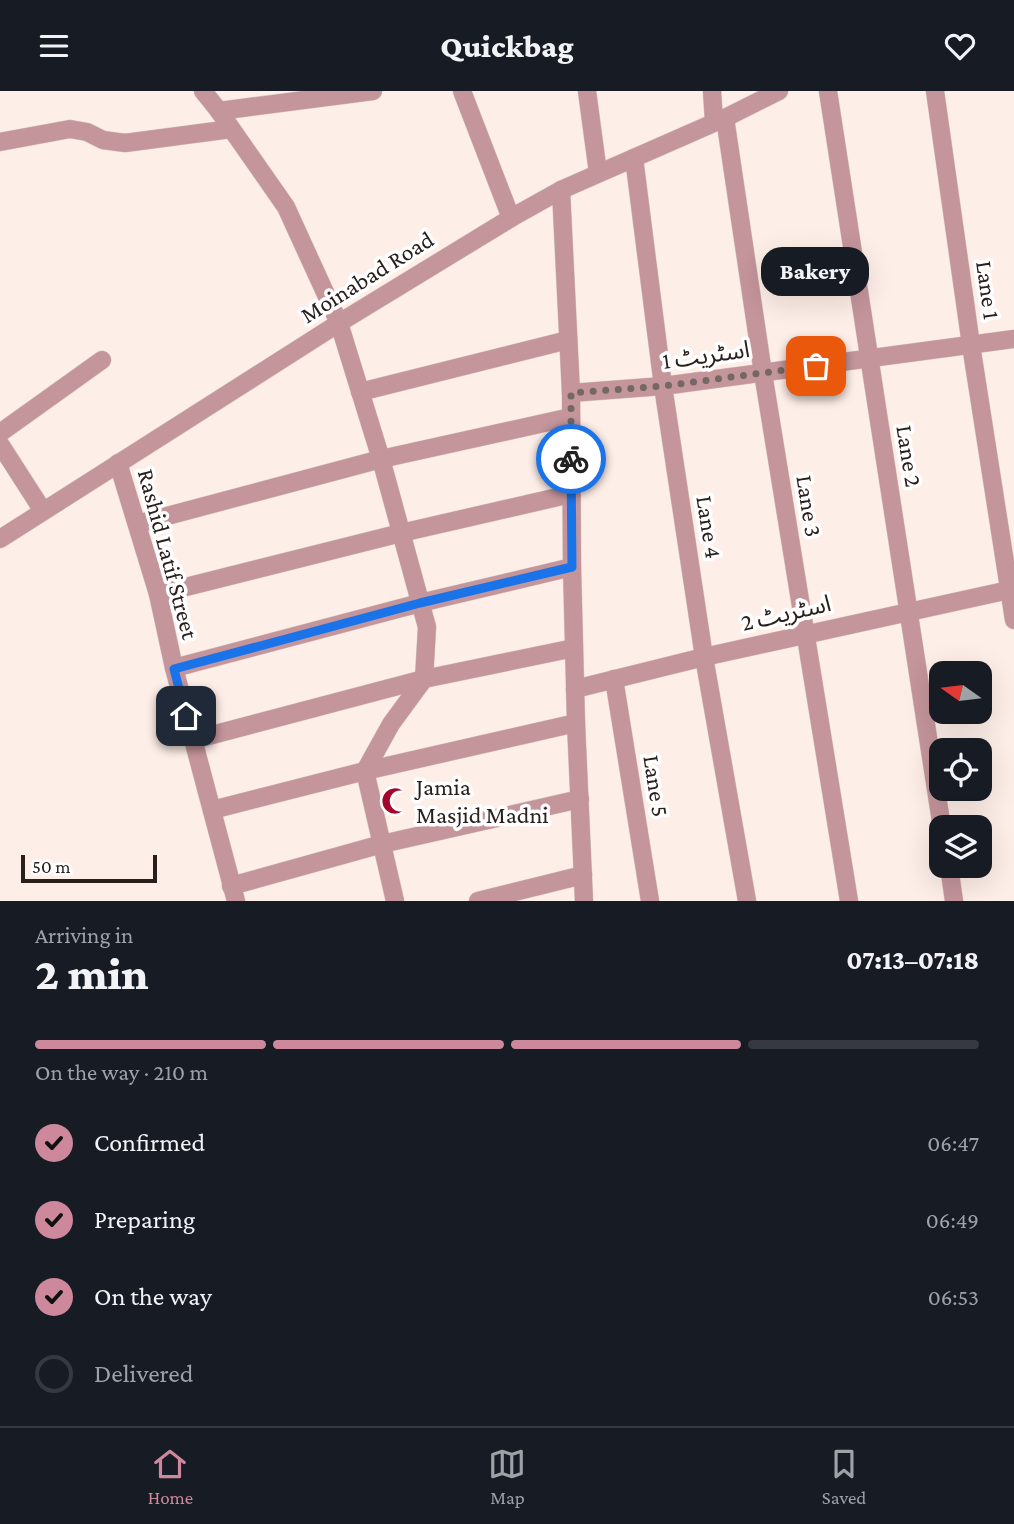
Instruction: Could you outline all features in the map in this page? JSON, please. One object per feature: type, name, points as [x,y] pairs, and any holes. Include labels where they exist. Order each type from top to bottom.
[{"type":"street","points":[[203,91],[286,207],[339,323],[381,459],[427,627],[424,678],[391,724],[365,771],[395,901]]},
{"type":"street","points":[[219,111],[373,91]]},
{"type":"street","points":[[462,91],[511,218]]},
{"type":"street","points":[[587,91],[598,173]]},
{"type":"street","name":"Lane 3","points":[[712,91],[720,120],[763,373],[849,901]]},
{"type":"street","name":"Moinabad Road","points":[[0,538],[339,323],[511,218],[561,190],[779,91]]},
{"type":"street","name":"Lane 2","points":[[828,91],[941,815]]},
{"type":"street","name":"Lane 1","points":[[935,91],[971,345],[1006,516],[1009,590],[1014,619]]},
{"type":"street","points":[[0,142],[70,129],[87,132],[103,140],[125,143],[232,129]]},
{"type":"street","name":"Lane 4","points":[[634,158],[663,386],[704,657],[747,901]]},
{"type":"street","points":[[561,190],[571,393],[575,688],[584,901]]},
{"type":"street","name":"اسٹریٹ 1","points":[[571,393],[663,386],[1014,339]]},
{"type":"street","points":[[360,392],[568,340]]},
{"type":"street","points":[[0,433],[102,360]]},
{"type":"street","points":[[137,524],[381,459],[571,417]]},
{"type":"street","points":[[0,444],[43,511]]},
{"type":"street","name":"Rashid Latif Street","points":[[118,463],[158,594],[174,669],[234,893]]},
{"type":"street","points":[[158,594],[401,533],[571,494]]},
{"type":"street","points":[[174,669],[420,603],[572,567]]},
{"type":"street","name":"اسٹریٹ 2","points":[[575,688],[1009,590]]},
{"type":"street","points":[[193,740],[424,678],[574,648]]},
{"type":"street","name":"Lane 5","points":[[614,679],[650,901]]},
{"type":"street","points":[[212,810],[365,771],[576,723]]},
{"type":"street","points":[[234,893],[382,845],[580,799]]},
{"type":"street","points":[[478,901],[583,875]]},
{"type":"street","points":[[950,878],[954,901]]},
{"type":"way so far","points":[[571,459],[571,393],[663,386],[816,366]]},
{"type":"place","name":"Bakery","points":[[816,366]]},
{"type":"place","name":"Jamia Masjid Madni","points":[[395,801]]},
{"type":"route","points":[[186,716],[174,669],[420,603],[572,567],[571,459]]}]
